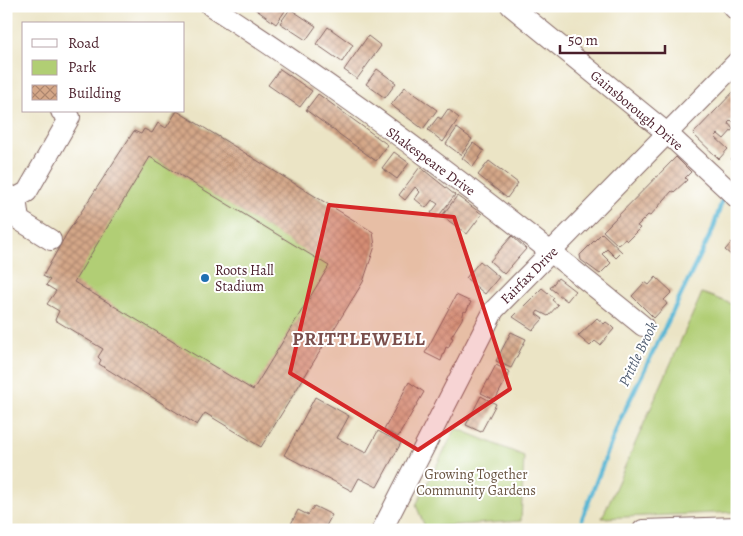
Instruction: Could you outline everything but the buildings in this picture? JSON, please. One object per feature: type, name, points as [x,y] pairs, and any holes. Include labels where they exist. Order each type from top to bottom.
[{"type":"street","name":"Shakespeare Drive","points":[[211,6],[277,48],[466,186],[552,252],[643,326]]},
{"type":"street","name":"Gainsborough Drive","points":[[511,6],[668,134],[737,198]]},
{"type":"street","points":[[732,6],[737,11]]},
{"type":"street","name":"Fairfax Drive","points":[[389,524],[494,310],[737,62]]},
{"type":"street","points":[[51,240],[19,220],[11,196],[27,192],[68,113]]},
{"type":"street","points":[[643,530],[737,526]]},
{"type":"highlighted area","points":[[329,205],[454,217],[510,389],[418,450],[290,373]]},
{"type":"green space","name":"Roots Hall Stadium","points":[[176,112],[179,112],[373,232],[375,246],[363,282],[261,447],[205,413],[197,425],[99,364],[101,360],[98,357],[102,349],[55,320],[59,311],[47,304],[56,291],[46,285],[67,235],[134,131],[141,134],[144,129],[152,133],[158,123],[166,128]]},
{"type":"green space","points":[[702,293],[737,306],[737,512],[602,518]]},
{"type":"green space","name":"Growing Together Community Gardens","points":[[456,428],[524,456],[521,521],[425,527],[416,505]]},
{"type":"waterway","name":"Prittle Brook","points":[[582,519],[619,422],[713,229],[722,201]]},
{"type":"place","name":"Roots Hall Stadium","points":[[205,278]]},
{"type":"district","name":"PRITTLEWELL","points":[[359,338]]}]
